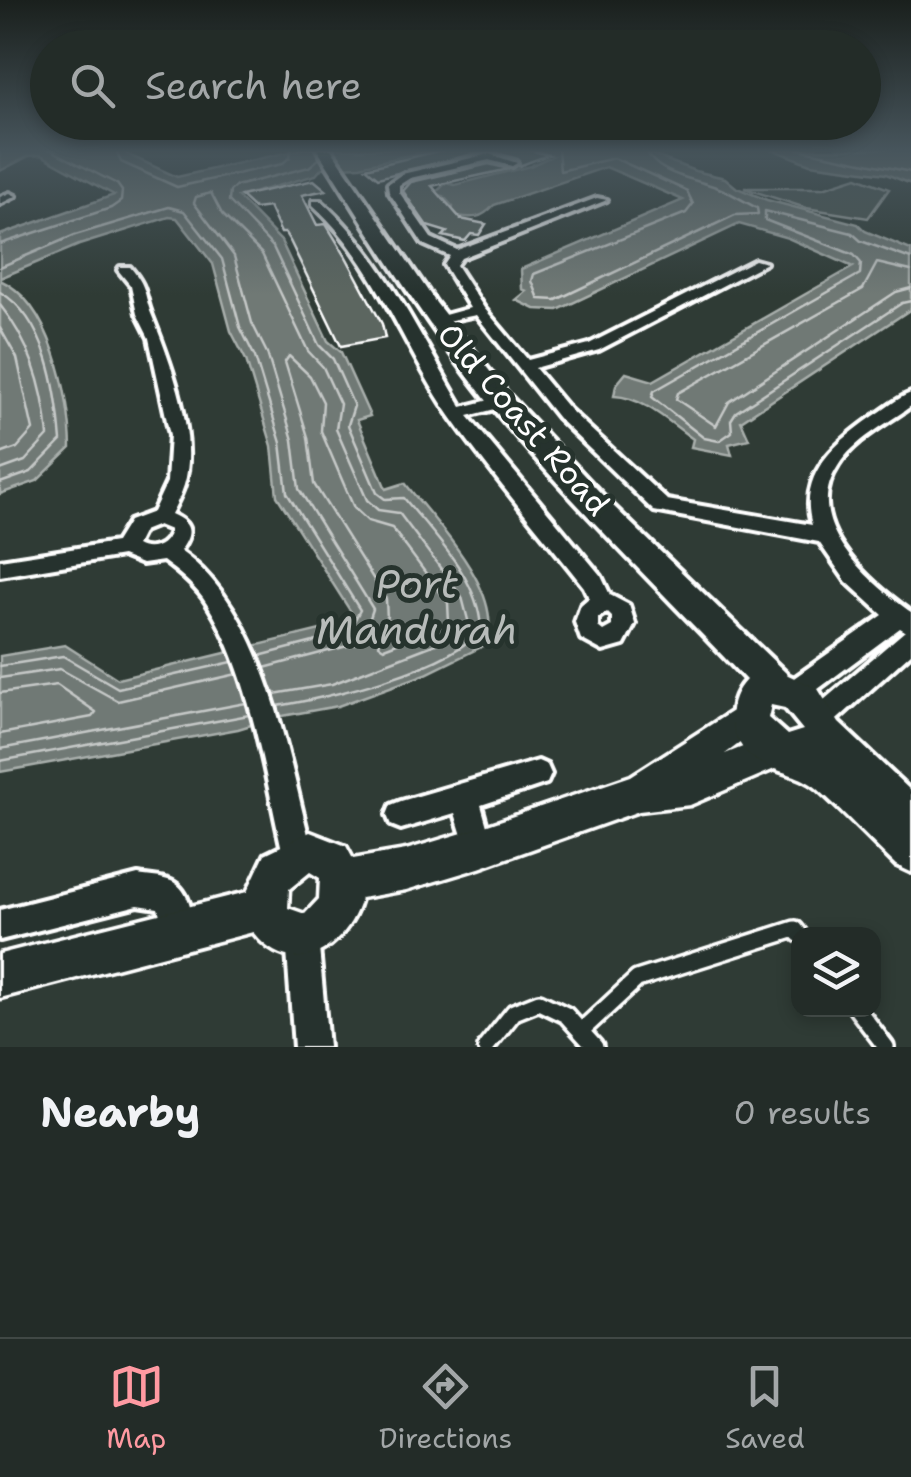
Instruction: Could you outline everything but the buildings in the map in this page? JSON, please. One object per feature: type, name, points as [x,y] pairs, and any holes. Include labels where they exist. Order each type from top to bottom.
[{"type":"main road","name":"Old Coast Road","points":[[357,198],[436,319],[501,402],[668,580],[832,774],[911,850]]},
{"type":"main road","name":"Old Coast Road","points":[[787,719],[911,820]]},
{"type":"street","points":[[398,198],[427,241],[456,255]]},
{"type":"street","points":[[601,200],[456,255],[450,265],[479,310],[564,414],[661,506],[823,535]]},
{"type":"street","points":[[317,203],[330,211],[362,258],[457,414],[594,582],[604,604]]},
{"type":"street","points":[[524,366],[594,347],[760,264]]},
{"type":"street","points":[[125,270],[138,286],[144,314],[156,338],[179,434],[176,482],[160,517]]},
{"type":"street","points":[[436,319],[479,310]]},
{"type":"street","points":[[787,719],[905,620],[860,582],[823,535],[818,506],[821,482],[831,460],[911,398]]},
{"type":"street","points":[[457,414],[501,402]]},
{"type":"street","points":[[160,517],[174,520],[182,532],[165,552],[146,558],[132,555],[125,548],[133,527],[160,517]]},
{"type":"street","points":[[0,568],[125,548]]},
{"type":"street","points":[[165,552],[189,568],[213,595],[239,648],[298,854]]},
{"type":"street","points":[[343,881],[406,870],[640,792],[690,786],[911,639]]},
{"type":"street","points":[[402,815],[538,774]]},
{"type":"street","points":[[464,795],[479,848]]},
{"type":"street","points":[[310,852],[332,860],[343,881],[334,918],[325,928],[302,937],[278,930],[266,908],[266,895],[277,870],[298,854],[310,852]]},
{"type":"street","points":[[0,925],[138,890],[166,894],[174,904],[178,929]]},
{"type":"street","points":[[0,976],[266,908]]},
{"type":"street","points":[[302,937],[310,1047]]},
{"type":"lane","points":[[582,1030],[638,980],[791,930]]},
{"type":"lane","points":[[486,1047],[512,1009],[532,1000],[557,1007],[596,1047]]},
{"type":"lane","points":[[862,1017],[886,1047]]},
{"type":"shaded area","points":[[775,198],[883,198],[868,218],[806,208]]},
{"type":"water","name":"Port Mandurah","points":[[106,198],[239,198],[281,241],[328,341],[341,352],[370,416],[357,420],[386,489],[405,483],[450,538],[478,582],[489,625],[485,645],[426,674],[338,706],[238,729],[0,772],[0,656],[65,645],[118,679],[345,624],[351,612],[277,496],[272,446],[246,360],[231,331],[213,264],[177,218],[169,217],[79,245],[0,278],[0,235]]},
{"type":"water","points":[[445,198],[515,198],[475,217],[452,215],[453,207]]},
{"type":"water","points":[[678,198],[762,198],[858,224],[865,231],[911,250],[911,309],[741,421],[749,439],[729,444],[732,455],[691,447],[693,439],[655,412],[625,397],[614,396],[616,385],[626,373],[653,381],[853,267],[788,238],[739,224],[558,310],[535,309],[516,300],[527,291],[522,289],[521,269],[683,200]]},
{"type":"water","points":[[0,280],[18,292],[45,329],[62,378],[71,448],[37,481],[0,494]]}]
